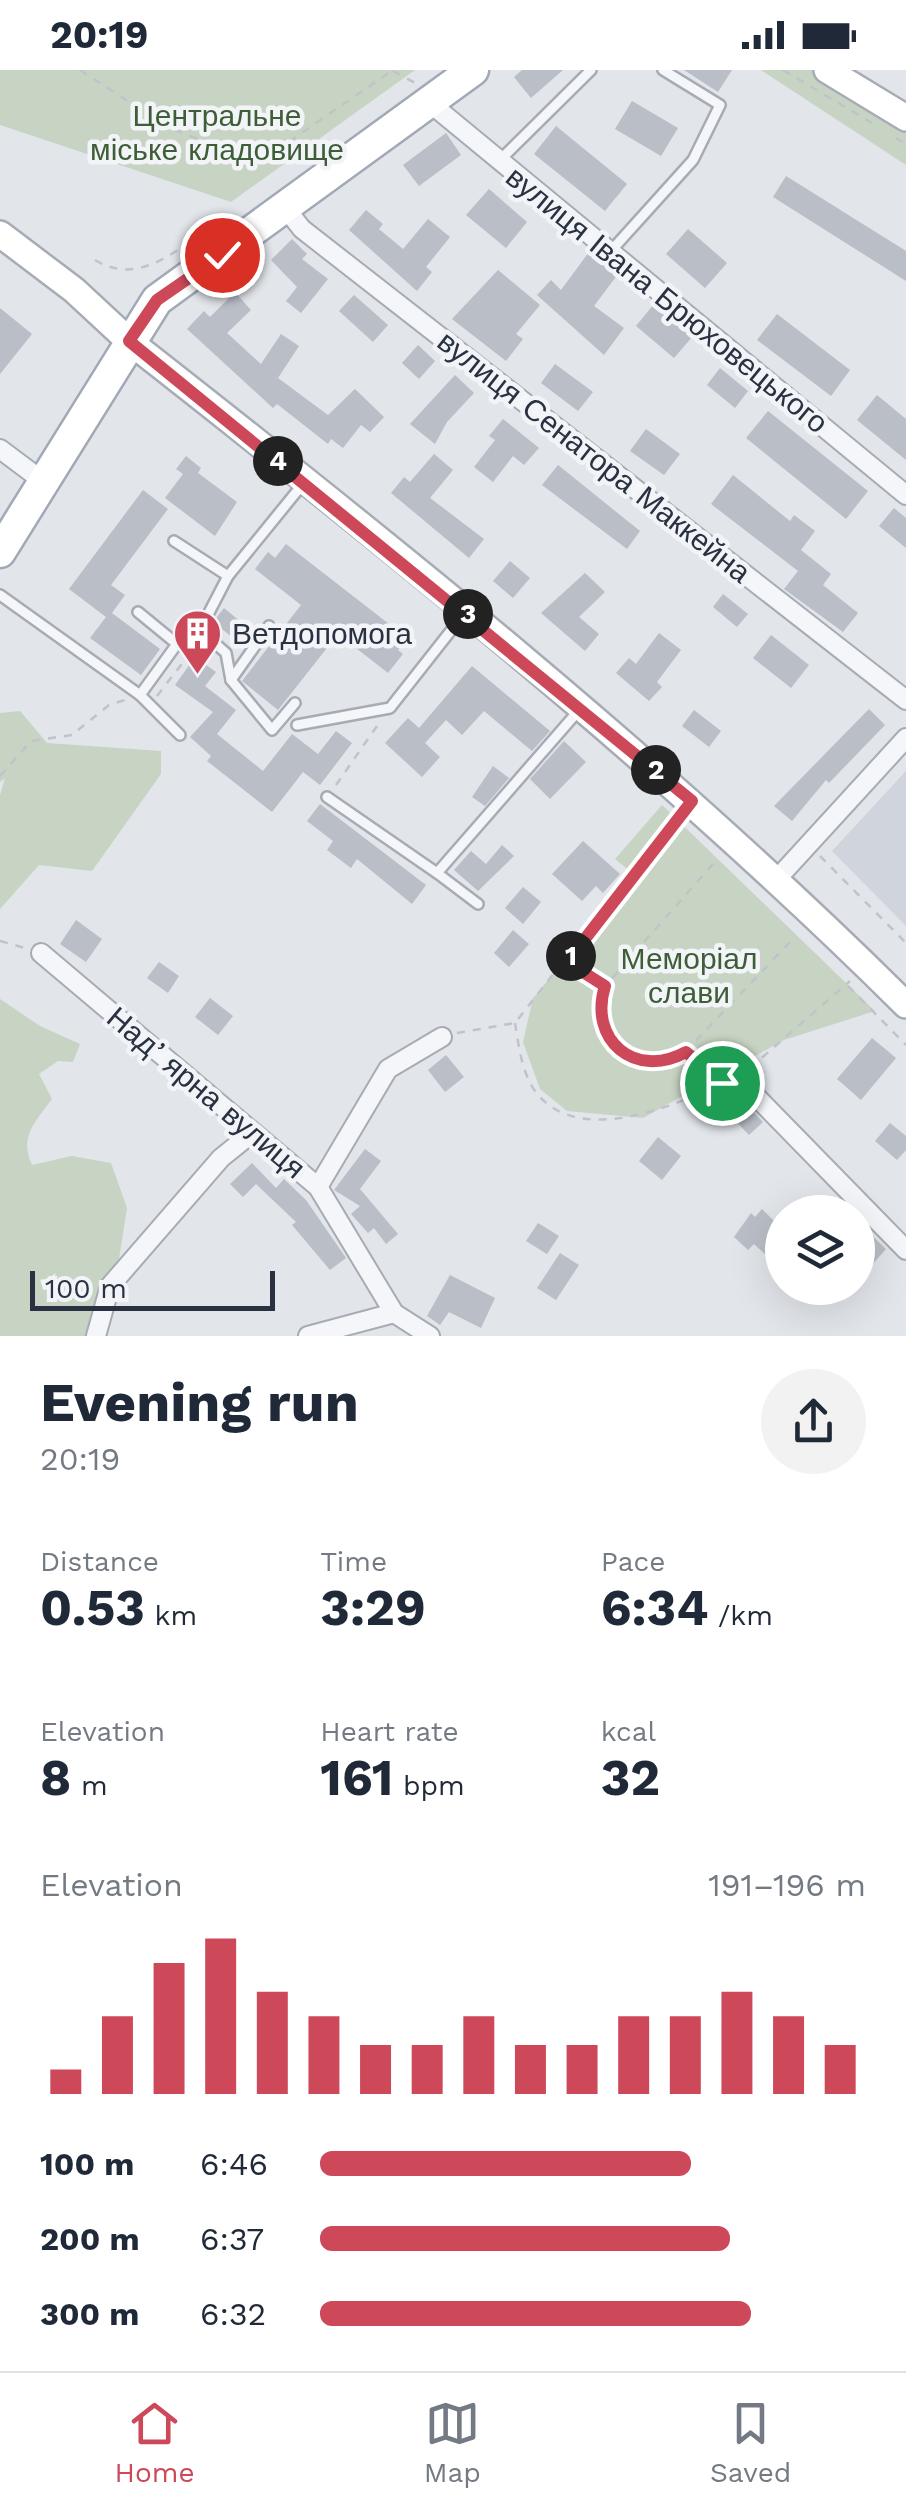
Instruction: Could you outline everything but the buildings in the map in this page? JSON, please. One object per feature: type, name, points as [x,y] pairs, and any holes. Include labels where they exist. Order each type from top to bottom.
[{"type":"main road","points":[[0,552],[157,300],[287,210],[424,94],[473,70]]},
{"type":"street","points":[[827,70],[898,126]]},
{"type":"street","name":"вулиця Івана Брюховецького","points":[[424,94],[498,162],[906,494]]},
{"type":"street","name":"вулиця Сенатора Маккейна","points":[[287,210],[302,229],[906,700]]},
{"type":"street","points":[[0,234],[74,290],[129,341],[582,706],[692,801],[906,1005]]},
{"type":"street","points":[[0,448],[44,482]]},
{"type":"street","points":[[776,880],[906,738]]},
{"type":"street","name":"Надʼярна вулиця","points":[[41,953],[318,1187],[394,1313],[430,1336]]},
{"type":"street","points":[[318,1187],[388,1069],[442,1037]]},
{"type":"street","points":[[730,1081],[906,1250]]},
{"type":"street","points":[[96,1336],[110,1286],[221,1158],[252,1132]]},
{"type":"street","points":[[308,1336],[394,1313]]},
{"type":"lane","points":[[498,162],[592,70]]},
{"type":"lane","points":[[610,252],[693,160],[720,106],[663,70]]},
{"type":"lane","points":[[295,703],[272,730],[231,680],[226,653],[200,630],[228,576],[304,482]]},
{"type":"lane","points":[[174,541],[228,576]]},
{"type":"lane","points":[[0,595],[151,703],[180,735]]},
{"type":"lane","points":[[138,612],[177,644],[140,695]]},
{"type":"lane","points":[[297,725],[390,708],[466,612]]},
{"type":"lane","points":[[231,680],[269,626]]},
{"type":"lane","points":[[436,872],[582,706]]},
{"type":"lane","points":[[327,797],[478,904]]},
{"type":"path","points":[[80,70],[168,127],[258,163],[392,70],[424,94]]},
{"type":"path","points":[[783,70],[875,125]]},
{"type":"path","points":[[898,126],[906,144]]},
{"type":"path","points":[[95,260],[112,270],[140,272],[218,222]]},
{"type":"path","points":[[151,703],[204,634]]},
{"type":"path","points":[[0,776],[30,740],[72,735],[109,704],[140,695]]},
{"type":"path","points":[[327,797],[390,708]]},
{"type":"path","points":[[476,1028],[515,1023],[692,801]]},
{"type":"path","points":[[806,848],[827,860],[906,944]]},
{"type":"path","points":[[712,864],[605,986],[600,1021],[619,1051],[652,1064],[686,1052],[792,941]]},
{"type":"path","points":[[0,941],[41,953]]},
{"type":"path","points":[[567,962],[605,986]]},
{"type":"path","points":[[515,1023],[523,1064],[538,1096],[560,1112],[630,1119],[730,1081],[847,985],[863,962]]},
{"type":"path","points":[[847,985],[906,1044]]},
{"type":"path","points":[[686,1052],[730,1081]]},
{"type":"shaded area","points":[[906,771],[906,926],[832,851]]},
{"type":"green space","name":"Центральне міське кладовище","points":[[0,70],[415,70],[231,202],[0,125]]},
{"type":"green space","points":[[761,70],[816,70],[906,126],[906,165]]},
{"type":"green space","points":[[20,711],[47,743],[161,751],[161,774],[92,871],[39,865],[0,909],[0,795],[5,778],[0,782],[0,713]]},
{"type":"green space","name":"Меморіал слави","points":[[662,805],[875,1011],[784,1040],[643,1118],[567,1111],[540,1089],[523,1042],[533,998],[636,876],[615,859]]},
{"type":"green space","points":[[0,999],[40,1026],[80,1044],[73,1062],[58,1061],[39,1074],[52,1099],[31,1130],[27,1146],[32,1165],[72,1156],[111,1163],[127,1208],[107,1336],[0,1336]]},
{"type":"place","name":"Ветдопомога","points":[[197,676]]},
{"type":"route","points":[[222,255],[157,300],[129,341],[582,706],[692,801],[567,962],[605,986],[600,1021],[607,1038],[619,1051],[652,1064],[670,1061],[686,1052],[722,1083]]}]
